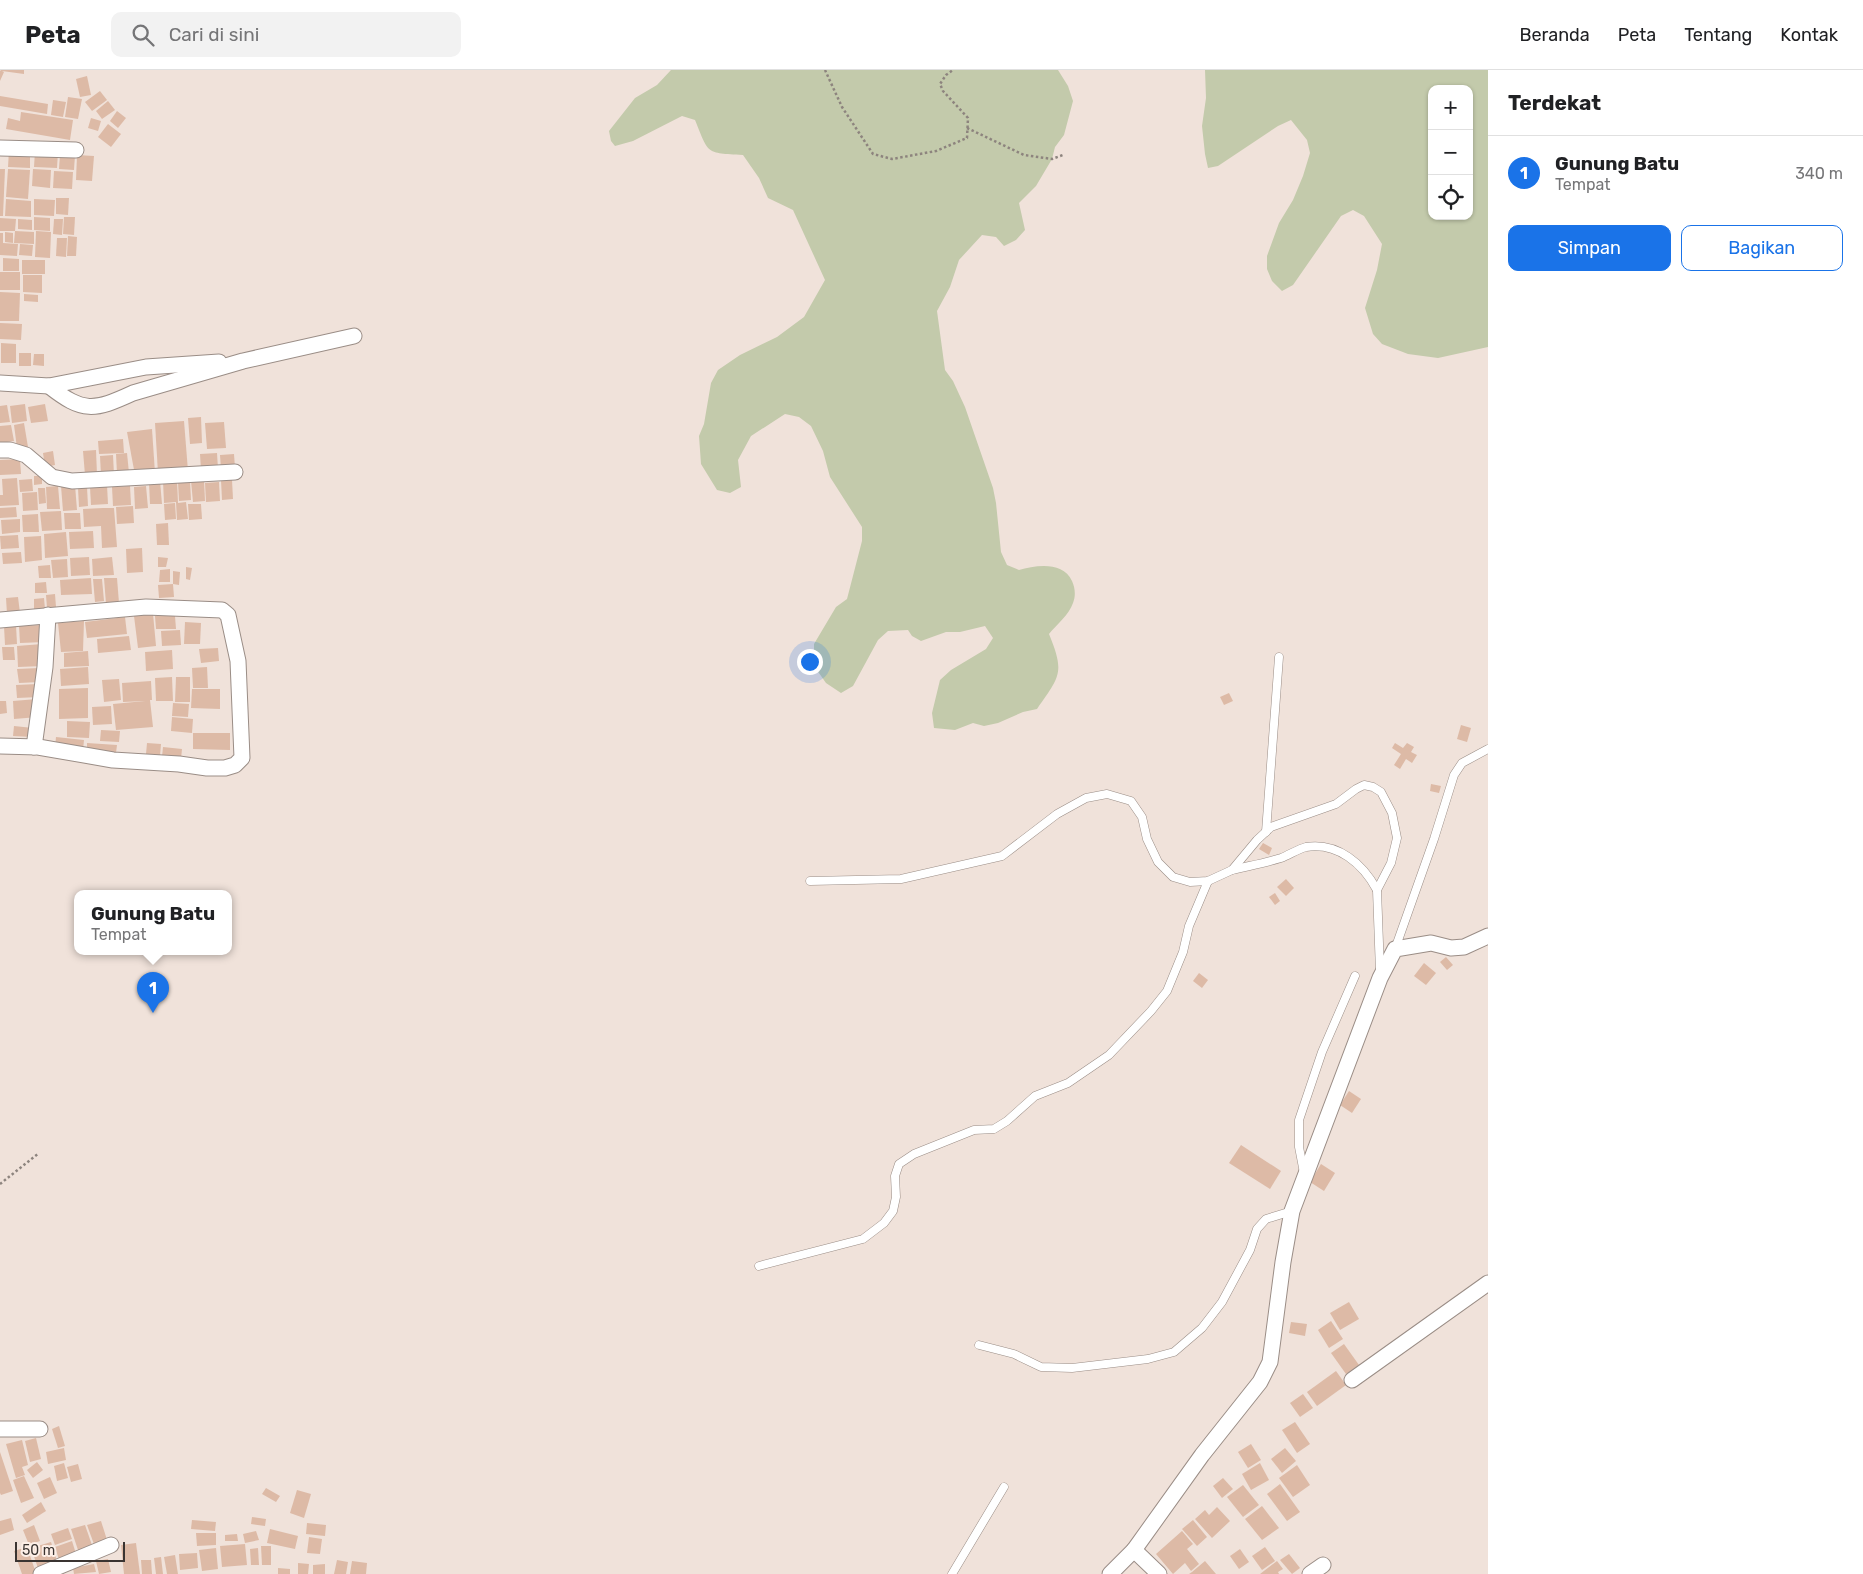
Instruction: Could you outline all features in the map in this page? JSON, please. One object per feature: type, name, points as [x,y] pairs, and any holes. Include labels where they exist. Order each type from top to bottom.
[{"type":"street","points":[[0,148],[76,150]]},
{"type":"street","points":[[49,386],[63,397],[87,407],[116,401],[133,393],[243,361],[354,336]]},
{"type":"street","points":[[0,383],[49,386],[146,367],[243,361]]},
{"type":"street","points":[[0,450],[10,450],[26,455],[52,477],[72,481],[235,472]]},
{"type":"street","points":[[0,620],[146,607],[222,610],[228,615],[238,661],[242,758],[235,765],[226,768],[207,768],[179,764],[114,760],[69,751],[34,747],[0,746]]},
{"type":"street","points":[[34,747],[45,674],[48,615]]},
{"type":"street","points":[[1110,1574],[1134,1550],[1202,1455],[1260,1382],[1270,1362],[1283,1262],[1292,1211],[1380,978],[1395,948],[1431,943],[1451,948],[1464,947],[1488,936]]},
{"type":"street","points":[[1352,1380],[1488,1284]]},
{"type":"street","points":[[0,1430],[40,1429]]},
{"type":"street","points":[[41,1574],[111,1545]]},
{"type":"street","points":[[1134,1550],[1160,1574]]},
{"type":"street","points":[[1310,1574],[1323,1566]]},
{"type":"lane","points":[[1266,832],[1279,657]]},
{"type":"lane","points":[[1395,948],[1434,839],[1454,775],[1462,763],[1488,749]]},
{"type":"lane","points":[[1232,870],[1271,827],[1336,804],[1364,785],[1382,792],[1392,813],[1398,838],[1391,863],[1378,890],[1380,978]]},
{"type":"lane","points":[[810,881],[901,879],[1002,856],[1057,814],[1086,798],[1107,794],[1131,801],[1142,817],[1147,840],[1158,862],[1173,877],[1190,882],[1208,881],[1232,870],[1280,858],[1306,847],[1334,848],[1356,863],[1369,875],[1378,890]]},
{"type":"lane","points":[[759,1266],[863,1239],[884,1223],[893,1211],[896,1197],[895,1176],[899,1164],[914,1154],[974,1130],[994,1129],[1007,1121],[1035,1096],[1068,1083],[1109,1055],[1151,1011],[1167,991],[1183,952],[1189,926],[1208,881]]},
{"type":"lane","points":[[1304,1178],[1299,1147],[1299,1120],[1322,1052],[1355,976]]},
{"type":"lane","points":[[980,1345],[1014,1354],[1041,1367],[1072,1368],[1148,1359],[1174,1352],[1202,1328],[1222,1302],[1250,1250],[1257,1229],[1266,1219],[1292,1211]]},
{"type":"lane","points":[[952,1574],[1004,1487]]},
{"type":"path","points":[[825,70],[842,107],[873,154],[892,159],[936,152],[967,138],[968,118],[943,92],[940,84],[952,70]]},
{"type":"path","points":[[967,128],[1024,155],[1052,159],[1063,154]]},
{"type":"path","points":[[0,1184],[39,1153]]},
{"type":"green space","points":[[671,70],[1058,70],[1068,86],[1073,101],[1064,135],[1055,147],[1052,159],[1036,186],[1019,203],[1025,230],[1016,240],[1004,246],[996,237],[982,235],[959,260],[950,287],[937,311],[945,370],[953,381],[965,407],[993,488],[1001,552],[1007,565],[1019,570],[1041,566],[1056,567],[1068,575],[1074,586],[1075,597],[1071,607],[1049,634],[1057,658],[1058,674],[1051,689],[1037,709],[984,726],[973,723],[955,730],[934,728],[932,713],[940,680],[951,670],[986,649],[993,638],[985,626],[960,632],[946,632],[921,641],[912,636],[908,630],[888,631],[878,640],[853,686],[841,693],[826,683],[814,666],[814,644],[836,607],[847,599],[862,541],[862,527],[830,477],[823,451],[811,426],[799,417],[785,414],[751,436],[738,460],[741,487],[730,493],[717,490],[701,464],[699,436],[704,424],[711,383],[718,370],[740,355],[777,337],[804,317],[825,280],[793,210],[768,198],[759,178],[743,155],[710,150],[703,140],[695,120],[682,116],[633,141],[615,146],[611,141],[609,131],[635,98],[657,85]]},
{"type":"green space","points":[[1205,70],[1488,70],[1488,347],[1438,358],[1408,354],[1382,344],[1373,334],[1365,308],[1377,270],[1382,244],[1364,216],[1353,210],[1341,216],[1293,285],[1282,291],[1272,281],[1267,269],[1267,256],[1279,223],[1293,200],[1303,176],[1310,153],[1307,140],[1291,120],[1278,126],[1218,166],[1208,168],[1202,126],[1206,98]]},
{"type":"building","points":[[1,70],[24,70],[24,74],[2,71],[4,72],[0,81]]},
{"type":"building","points":[[87,76],[91,95],[80,97],[76,79]]},
{"type":"building","points":[[100,91],[107,100],[92,111],[85,102]]},
{"type":"building","points":[[0,96],[48,104],[47,114],[0,106]]},
{"type":"building","points":[[68,97],[82,99],[78,119],[65,117]]},
{"type":"building","points":[[53,100],[66,102],[63,117],[51,115]]},
{"type":"building","points":[[108,101],[115,110],[102,119],[96,111]]},
{"type":"building","points":[[117,111],[126,118],[118,128],[110,121]]},
{"type":"building","points":[[21,112],[73,120],[70,140],[6,129],[8,118],[20,121]]},
{"type":"building","points":[[91,118],[101,121],[98,131],[88,128]]},
{"type":"building","points":[[108,124],[121,134],[111,147],[98,137]]},
{"type":"building","points":[[9,150],[30,151],[30,168],[8,167]]},
{"type":"building","points":[[35,151],[58,152],[57,168],[34,167]]},
{"type":"building","points":[[60,154],[75,155],[74,170],[59,169]]},
{"type":"building","points":[[77,155],[94,156],[92,181],[76,180]]},
{"type":"building","points":[[0,169],[5,169],[3,216],[0,216]]},
{"type":"building","points":[[8,169],[30,170],[28,199],[6,197]]},
{"type":"building","points":[[33,169],[51,170],[50,188],[32,186]]},
{"type":"building","points":[[54,171],[73,172],[72,189],[53,188]]},
{"type":"building","points":[[56,198],[69,198],[68,215],[56,214]]},
{"type":"building","points":[[6,199],[31,201],[31,217],[5,216]]},
{"type":"building","points":[[34,199],[55,200],[54,216],[34,215]]},
{"type":"building","points":[[34,217],[50,218],[50,231],[34,230]]},
{"type":"building","points":[[64,217],[75,217],[74,235],[63,234]]},
{"type":"building","points":[[0,218],[16,219],[15,231],[0,231]]},
{"type":"building","points":[[18,219],[32,220],[32,230],[18,229]]},
{"type":"building","points":[[54,219],[63,219],[62,235],[53,234]]},
{"type":"building","points":[[15,231],[34,232],[34,244],[14,243]]},
{"type":"building","points":[[36,231],[51,232],[50,258],[35,257]]},
{"type":"building","points":[[5,232],[13,233],[13,243],[5,242]]},
{"type":"building","points":[[0,233],[3,233],[3,243],[18,244],[17,256],[0,255]]},
{"type":"building","points":[[68,236],[77,237],[76,256],[67,256]]},
{"type":"building","points":[[57,238],[67,238],[66,257],[56,256]]},
{"type":"building","points":[[20,244],[33,245],[32,256],[19,255]]},
{"type":"building","points":[[3,258],[19,259],[19,271],[3,271]]},
{"type":"building","points":[[22,260],[45,260],[45,274],[22,274]]},
{"type":"building","points":[[0,272],[20,272],[20,290],[0,290]]},
{"type":"building","points":[[23,275],[42,275],[42,293],[23,292]]},
{"type":"building","points":[[0,292],[20,293],[19,321],[0,321]]},
{"type":"building","points":[[24,294],[38,295],[38,302],[24,301]]},
{"type":"building","points":[[0,323],[22,324],[21,340],[0,339]]},
{"type":"building","points":[[1,343],[16,344],[16,363],[1,363]]},
{"type":"building","points":[[19,353],[31,353],[31,366],[19,366]]},
{"type":"building","points":[[34,354],[44,354],[44,366],[33,365]]},
{"type":"building","points":[[25,404],[27,421],[12,423],[10,406]]},
{"type":"building","points":[[45,404],[48,421],[31,423],[28,407]]},
{"type":"building","points":[[7,405],[10,422],[0,423],[0,406]]},
{"type":"building","points":[[201,417],[202,443],[190,444],[188,418]]},
{"type":"building","points":[[184,421],[188,471],[158,473],[155,423]]},
{"type":"building","points":[[224,422],[226,448],[207,449],[205,423]]},
{"type":"building","points":[[24,423],[28,447],[17,448],[14,425]]},
{"type":"building","points":[[11,425],[14,441],[0,443],[0,426]]},
{"type":"building","points":[[152,429],[155,473],[135,475],[127,432]]},
{"type":"building","points":[[123,439],[124,453],[99,454],[98,441]]},
{"type":"building","points":[[96,450],[97,475],[85,475],[83,451]]},
{"type":"building","points":[[53,451],[55,465],[45,467],[43,453]]},
{"type":"building","points":[[127,453],[129,473],[117,474],[116,454]]},
{"type":"building","points":[[217,453],[218,469],[201,470],[200,454]]},
{"type":"building","points":[[234,454],[235,468],[221,469],[220,455]]},
{"type":"building","points":[[113,455],[114,475],[101,475],[100,456]]},
{"type":"building","points":[[20,459],[21,474],[0,475],[0,460]]},
{"type":"building","points":[[34,476],[42,476],[42,484],[34,485]]},
{"type":"building","points":[[17,478],[19,505],[0,506],[0,495],[3,495],[2,479]]},
{"type":"building","points":[[32,479],[33,491],[20,492],[19,480]]},
{"type":"building","points":[[177,480],[178,503],[186,502],[188,519],[177,520],[176,502],[164,503],[163,481]]},
{"type":"building","points":[[204,480],[205,501],[193,502],[191,481]]},
{"type":"building","points":[[221,480],[232,480],[233,499],[222,500]]},
{"type":"building","points":[[160,481],[162,504],[150,504],[149,482]]},
{"type":"building","points":[[190,481],[191,500],[179,501],[178,482]]},
{"type":"building","points":[[219,482],[220,501],[206,502],[205,483]]},
{"type":"building","points":[[75,485],[77,510],[63,511],[61,486]]},
{"type":"building","points":[[107,485],[108,504],[91,505],[90,487]]},
{"type":"building","points":[[58,486],[60,509],[47,509],[46,487]]},
{"type":"building","points":[[130,486],[131,505],[113,506],[112,487]]},
{"type":"building","points":[[146,486],[148,508],[135,509],[134,487]]},
{"type":"building","points":[[87,487],[88,506],[79,507],[78,488]]},
{"type":"building","points":[[38,488],[45,488],[46,503],[39,504]]},
{"type":"building","points":[[37,492],[38,510],[23,511],[22,493]]},
{"type":"building","points":[[175,503],[176,519],[165,520],[164,504]]},
{"type":"building","points":[[188,504],[201,504],[202,519],[189,520]]},
{"type":"building","points":[[133,506],[134,523],[117,524],[116,507]]},
{"type":"building","points":[[16,507],[17,517],[0,518],[0,508]]},
{"type":"building","points":[[114,508],[117,547],[102,548],[101,526],[84,527],[83,509]]},
{"type":"building","points":[[61,511],[62,530],[42,531],[40,512]]},
{"type":"building","points":[[64,513],[80,513],[81,529],[65,529]]},
{"type":"building","points":[[38,514],[39,532],[23,532],[22,515]]},
{"type":"building","points":[[20,519],[20,532],[2,534],[1,520]]},
{"type":"building","points":[[168,523],[169,545],[157,545],[156,524]]},
{"type":"building","points":[[93,531],[94,548],[70,549],[69,532]]},
{"type":"building","points":[[66,532],[68,556],[45,558],[44,534]]},
{"type":"building","points":[[18,535],[19,548],[1,549],[0,536]]},
{"type":"building","points":[[41,536],[42,560],[25,562],[24,537]]},
{"type":"building","points":[[142,548],[143,572],[127,573],[126,549]]},
{"type":"building","points":[[21,552],[22,563],[3,564],[2,553]]},
{"type":"building","points":[[89,557],[90,575],[71,576],[70,558]]},
{"type":"building","points":[[112,557],[114,575],[93,576],[92,559]]},
{"type":"building","points":[[158,557],[168,558],[166,567],[158,567]]},
{"type":"building","points":[[67,559],[68,577],[53,578],[51,560]]},
{"type":"building","points":[[50,565],[51,578],[39,578],[38,566]]},
{"type":"building","points":[[186,567],[192,568],[190,580],[186,579]]},
{"type":"building","points":[[170,569],[170,582],[159,582],[160,570]]},
{"type":"building","points":[[173,571],[180,572],[179,585],[173,584]]},
{"type":"building","points":[[91,578],[92,594],[61,595],[60,580]]},
{"type":"building","points":[[104,578],[117,578],[119,603],[106,604]]},
{"type":"building","points":[[93,579],[102,579],[104,601],[95,602]]},
{"type":"building","points":[[46,582],[47,593],[35,593],[35,583]]},
{"type":"building","points":[[173,584],[174,597],[159,598],[158,585]]},
{"type":"building","points":[[55,594],[56,607],[47,608],[46,595]]},
{"type":"building","points":[[18,597],[20,613],[7,614],[6,598]]},
{"type":"building","points":[[44,598],[45,609],[34,610],[34,599]]},
{"type":"building","points":[[153,614],[156,646],[138,648],[134,616]]},
{"type":"building","points":[[155,616],[175,616],[176,629],[156,629]]},
{"type":"building","points":[[125,617],[127,634],[87,638],[85,622]]},
{"type":"building","points":[[84,621],[83,651],[61,652],[58,623]]},
{"type":"building","points":[[185,622],[201,623],[200,644],[184,644]]},
{"type":"building","points":[[16,625],[17,644],[5,645],[4,626]]},
{"type":"building","points":[[43,625],[45,642],[20,643],[19,626]]},
{"type":"building","points":[[180,630],[181,645],[162,646],[161,631]]},
{"type":"building","points":[[129,636],[131,650],[98,653],[97,639]]},
{"type":"building","points":[[42,644],[43,666],[18,667],[17,646]]},
{"type":"building","points":[[2,647],[14,647],[15,660],[3,660]]},
{"type":"building","points":[[218,648],[219,661],[201,663],[199,649]]},
{"type":"building","points":[[172,650],[173,669],[146,671],[145,652]]},
{"type":"building","points":[[88,651],[89,666],[64,667],[64,653]]},
{"type":"building","points":[[88,667],[89,684],[61,686],[60,669]]},
{"type":"building","points":[[207,667],[208,688],[193,688],[192,668]]},
{"type":"building","points":[[39,668],[40,682],[19,683],[17,669]]},
{"type":"building","points":[[172,677],[173,701],[156,701],[155,678]]},
{"type":"building","points":[[176,677],[190,677],[190,702],[175,702]]},
{"type":"building","points":[[119,679],[121,700],[104,702],[102,680]]},
{"type":"building","points":[[151,681],[152,700],[150,700],[153,727],[116,730],[113,704],[145,701],[123,702],[122,683]]},
{"type":"building","points":[[38,684],[39,697],[17,698],[16,685]]},
{"type":"building","points":[[88,688],[88,718],[59,719],[59,689]]},
{"type":"building","points":[[192,689],[220,689],[220,709],[191,708]]},
{"type":"building","points":[[1229,693],[1233,701],[1224,705],[1220,697]]},
{"type":"building","points":[[37,699],[38,717],[14,719],[13,701]]},
{"type":"building","points":[[0,701],[6,701],[7,713],[0,714]]},
{"type":"building","points":[[173,703],[189,704],[188,717],[172,716]]},
{"type":"building","points":[[111,706],[112,724],[93,725],[92,707]]},
{"type":"building","points":[[172,717],[193,719],[192,733],[171,731]]},
{"type":"building","points":[[67,721],[90,722],[89,738],[67,737]]},
{"type":"building","points":[[1461,725],[1471,728],[1467,742],[1457,739]]},
{"type":"building","points":[[14,726],[33,728],[32,737],[13,736]]},
{"type":"building","points":[[101,730],[120,731],[119,742],[100,741]]},
{"type":"building","points":[[193,733],[230,733],[230,750],[193,749]]},
{"type":"building","points":[[56,737],[84,740],[83,750],[55,747]]},
{"type":"building","points":[[87,743],[117,745],[116,753],[87,752]]},
{"type":"building","points":[[147,743],[161,744],[160,756],[146,754]]},
{"type":"building","points":[[1395,743],[1403,748],[1407,743],[1414,747],[1411,752],[1417,755],[1412,763],[1406,759],[1400,769],[1394,765],[1401,754],[1392,748]]},
{"type":"building","points":[[163,747],[182,749],[181,759],[162,757]]},
{"type":"building","points":[[1431,784],[1441,786],[1439,793],[1430,791]]},
{"type":"building","points":[[1263,843],[1272,848],[1269,855],[1259,849]]},
{"type":"building","points":[[1286,879],[1294,888],[1286,896],[1277,887]]},
{"type":"building","points":[[1275,893],[1280,901],[1275,905],[1269,897]]},
{"type":"building","points":[[1446,957],[1453,965],[1447,970],[1440,962]]},
{"type":"building","points":[[1424,963],[1436,973],[1426,985],[1414,976]]},
{"type":"building","points":[[1199,973],[1208,980],[1202,988],[1193,981]]},
{"type":"building","points":[[1349,1091],[1361,1099],[1352,1113],[1340,1105]]},
{"type":"building","points":[[1241,1145],[1281,1171],[1270,1189],[1229,1163]]},
{"type":"building","points":[[1321,1164],[1335,1173],[1324,1191],[1310,1182]]},
{"type":"building","points":[[1349,1302],[1359,1319],[1340,1330],[1330,1313]]},
{"type":"building","points":[[1331,1321],[1343,1339],[1329,1348],[1318,1330]]},
{"type":"building","points":[[1291,1322],[1307,1324],[1305,1336],[1289,1333]]},
{"type":"building","points":[[1344,1344],[1359,1365],[1346,1374],[1331,1353]]},
{"type":"building","points":[[1336,1371],[1346,1385],[1317,1406],[1307,1392]]},
{"type":"building","points":[[1303,1394],[1313,1408],[1300,1417],[1290,1403]]},
{"type":"building","points":[[1295,1422],[1310,1444],[1297,1453],[1282,1430]]},
{"type":"building","points":[[59,1426],[65,1446],[58,1448],[52,1429]]},
{"type":"building","points":[[36,1438],[41,1459],[30,1462],[25,1441]]},
{"type":"building","points":[[22,1440],[28,1465],[22,1467],[25,1475],[16,1478],[6,1444]]},
{"type":"building","points":[[1251,1444],[1261,1460],[1248,1468],[1238,1452]]},
{"type":"building","points":[[64,1448],[66,1460],[48,1464],[46,1452]]},
{"type":"building","points":[[1285,1448],[1296,1461],[1282,1473],[1271,1459]]},
{"type":"building","points":[[0,1452],[13,1491],[1,1495],[0,1493]]},
{"type":"building","points":[[37,1462],[43,1470],[33,1478],[27,1470]]},
{"type":"building","points":[[64,1463],[68,1478],[57,1481],[54,1466]]},
{"type":"building","points":[[1260,1463],[1269,1480],[1251,1490],[1242,1474]]},
{"type":"building","points":[[78,1464],[82,1479],[71,1482],[67,1467]]},
{"type":"building","points":[[1297,1465],[1310,1485],[1293,1497],[1279,1478]]},
{"type":"building","points":[[24,1476],[34,1498],[21,1503],[13,1480]]},
{"type":"building","points":[[50,1477],[57,1493],[44,1499],[37,1483]]},
{"type":"building","points":[[1223,1478],[1233,1489],[1222,1498],[1213,1486]]},
{"type":"building","points":[[1280,1484],[1300,1512],[1287,1521],[1267,1494]]},
{"type":"building","points":[[1243,1485],[1259,1505],[1243,1517],[1227,1497]]},
{"type":"building","points":[[266,1488],[280,1496],[276,1502],[262,1494]]},
{"type":"building","points":[[297,1490],[311,1494],[304,1518],[290,1513]]},
{"type":"building","points":[[41,1502],[46,1511],[27,1523],[22,1515]]},
{"type":"building","points":[[1262,1506],[1279,1528],[1262,1540],[1245,1519]]},
{"type":"building","points":[[1217,1507],[1230,1521],[1212,1538],[1195,1519],[1205,1510],[1209,1515]]},
{"type":"building","points":[[252,1517],[266,1519],[265,1526],[251,1524]]},
{"type":"building","points":[[11,1518],[14,1530],[0,1535],[0,1521]]},
{"type":"building","points":[[192,1520],[216,1522],[215,1531],[191,1529]]},
{"type":"building","points":[[1193,1520],[1207,1537],[1197,1546],[1182,1529]]},
{"type":"building","points":[[101,1521],[108,1543],[95,1547],[87,1525]]},
{"type":"building","points":[[307,1523],[326,1525],[325,1536],[306,1534]]},
{"type":"building","points":[[34,1525],[40,1541],[29,1545],[23,1530]]},
{"type":"building","points":[[85,1525],[93,1548],[79,1553],[71,1529]]},
{"type":"building","points":[[68,1528],[72,1539],[55,1545],[51,1534]]},
{"type":"building","points":[[270,1529],[298,1536],[295,1549],[267,1543]]},
{"type":"building","points":[[256,1531],[259,1540],[245,1543],[243,1534]]},
{"type":"building","points":[[1182,1531],[1193,1544],[1187,1549],[1199,1564],[1191,1571],[1185,1563],[1173,1574],[1156,1554]]},
{"type":"building","points":[[196,1533],[216,1533],[216,1545],[197,1546]]},
{"type":"building","points":[[237,1534],[238,1541],[225,1541],[225,1535]]},
{"type":"building","points":[[309,1537],[322,1539],[320,1554],[307,1553]]},
{"type":"building","points":[[72,1541],[77,1557],[60,1563],[55,1547]]},
{"type":"building","points":[[51,1542],[58,1564],[39,1571],[31,1548]]},
{"type":"building","points":[[136,1543],[140,1574],[124,1574],[121,1545]]},
{"type":"building","points":[[245,1544],[247,1565],[222,1567],[220,1546]]},
{"type":"building","points":[[261,1546],[271,1546],[271,1565],[262,1565]]},
{"type":"building","points":[[27,1547],[36,1573],[22,1574],[14,1551]]},
{"type":"building","points":[[1265,1547],[1275,1561],[1262,1570],[1252,1556]]},
{"type":"building","points":[[216,1548],[218,1569],[202,1571],[199,1550]]},
{"type":"building","points":[[258,1548],[259,1565],[251,1565],[250,1549]]},
{"type":"building","points":[[1240,1549],[1249,1562],[1239,1569],[1230,1556]]},
{"type":"building","points":[[197,1553],[198,1568],[180,1570],[179,1554]]},
{"type":"building","points":[[1289,1554],[1300,1568],[1292,1574],[1280,1560]]},
{"type":"building","points":[[175,1555],[178,1574],[167,1574],[164,1557]]},
{"type":"building","points":[[161,1557],[163,1574],[156,1574],[154,1558]]},
{"type":"building","points":[[108,1559],[111,1572],[99,1574],[96,1561]]},
{"type":"building","points":[[141,1560],[151,1560],[152,1574],[142,1574]]},
{"type":"building","points":[[337,1560],[348,1562],[346,1574],[334,1574]]},
{"type":"building","points":[[352,1561],[367,1563],[366,1574],[350,1574]]},
{"type":"building","points":[[1205,1561],[1216,1574],[1189,1574],[1192,1572]]},
{"type":"building","points":[[1277,1561],[1283,1569],[1278,1572],[1279,1574],[1260,1574]]},
{"type":"building","points":[[298,1563],[309,1564],[308,1574],[298,1574]]},
{"type":"building","points":[[94,1564],[96,1572],[74,1574],[73,1568]]},
{"type":"building","points":[[325,1564],[325,1574],[313,1574],[313,1565]]},
{"type":"building","points":[[278,1568],[290,1569],[290,1574],[278,1574]]},
{"type":"place","name":"Gunung Batu","points":[[153,1013]]}]
